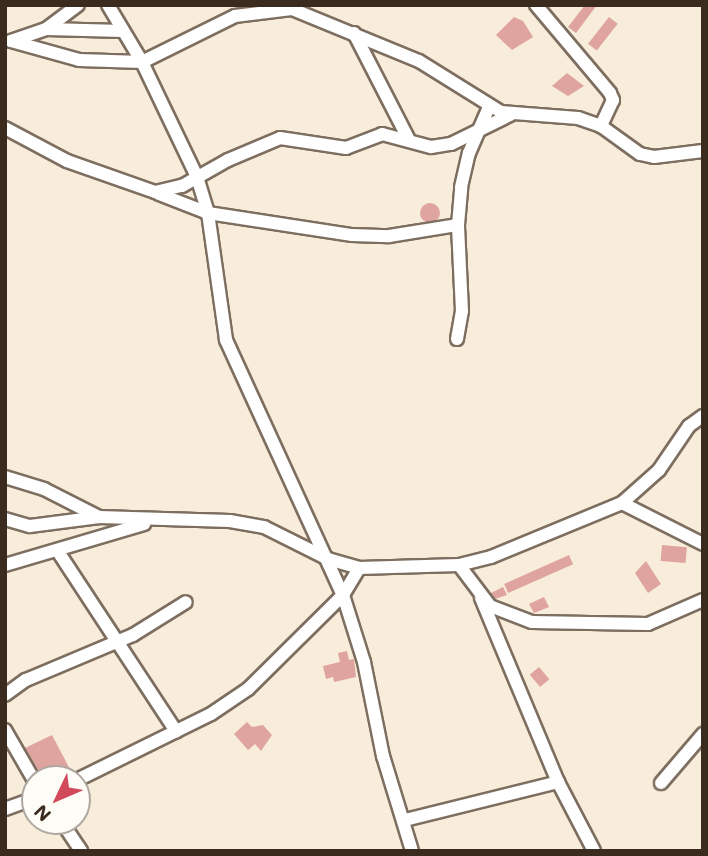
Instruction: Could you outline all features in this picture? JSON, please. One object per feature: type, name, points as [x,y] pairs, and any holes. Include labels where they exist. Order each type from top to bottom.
[{"type":"street","points":[[8,43],[46,29],[78,5]]},
{"type":"street","points":[[108,5],[142,62],[197,177],[208,212],[226,340],[343,595],[364,662],[383,757],[405,820],[412,851]]},
{"type":"street","points":[[536,5],[610,93],[612,100],[601,126]]},
{"type":"street","points":[[8,43],[79,60],[142,62],[235,16],[264,9],[292,9],[315,15],[419,61],[489,107],[510,115],[578,118],[601,126],[640,153],[672,158],[703,151]]},
{"type":"street","points":[[46,29],[123,31]]},
{"type":"street","points":[[354,33],[408,138]]},
{"type":"street","points":[[457,339],[462,311],[457,225],[463,169],[489,107]]},
{"type":"street","points":[[155,192],[169,191],[280,138],[298,138],[334,149],[382,134],[408,138],[431,147],[480,130],[510,115]]},
{"type":"street","points":[[5,128],[67,160],[208,212],[352,235],[389,236],[457,225]]},
{"type":"street","points":[[5,519],[30,526],[99,517],[151,522],[230,521],[264,527],[328,559],[359,568],[459,565],[491,557],[622,503],[659,470],[689,426],[703,416]]},
{"type":"street","points":[[5,477],[44,489],[99,517]]},
{"type":"street","points":[[622,503],[703,544]]},
{"type":"street","points":[[5,565],[151,522]]},
{"type":"street","points":[[57,550],[176,731]]},
{"type":"street","points":[[459,565],[481,598],[558,782],[594,851]]},
{"type":"street","points":[[91,773],[176,731],[248,689],[343,595],[359,568]]},
{"type":"street","points":[[481,598],[508,616],[532,622],[610,626],[648,624],[703,600]]},
{"type":"street","points":[[5,695],[26,680],[132,635],[186,601]]},
{"type":"street","points":[[5,730],[25,765]]},
{"type":"street","points":[[660,783],[703,734]]},
{"type":"street","points":[[405,820],[558,782]]},
{"type":"street","points":[[70,835],[81,851]]},
{"type":"building","points":[[585,5],[597,5],[576,33],[568,27]]},
{"type":"building","points":[[514,17],[523,21],[533,37],[512,50],[496,35]]},
{"type":"building","points":[[609,17],[618,24],[597,51],[588,44]]},
{"type":"building","points":[[567,73],[584,86],[568,96],[552,86]]},
{"type":"building","points":[[430,203],[437,206],[440,213],[437,220],[430,223],[423,220],[420,213],[423,206]]},
{"type":"building","points":[[662,545],[687,547],[686,563],[661,561]]},
{"type":"building","points":[[569,555],[573,564],[508,593],[504,584]]},
{"type":"building","points":[[646,561],[661,584],[648,593],[635,573]]},
{"type":"building","points":[[503,587],[507,595],[495,599],[491,593]]},
{"type":"building","points":[[544,597],[549,607],[534,613],[529,604]]},
{"type":"building","points":[[347,651],[349,660],[354,659],[356,677],[334,682],[333,677],[326,679],[323,666],[340,662],[338,653]]},
{"type":"building","points":[[539,667],[549,679],[540,687],[530,675]]},
{"type":"building","points":[[247,722],[252,727],[263,725],[272,735],[261,751],[255,744],[248,750],[234,734]]},
{"type":"building","points":[[52,735],[68,765],[35,765],[25,748]]}]
